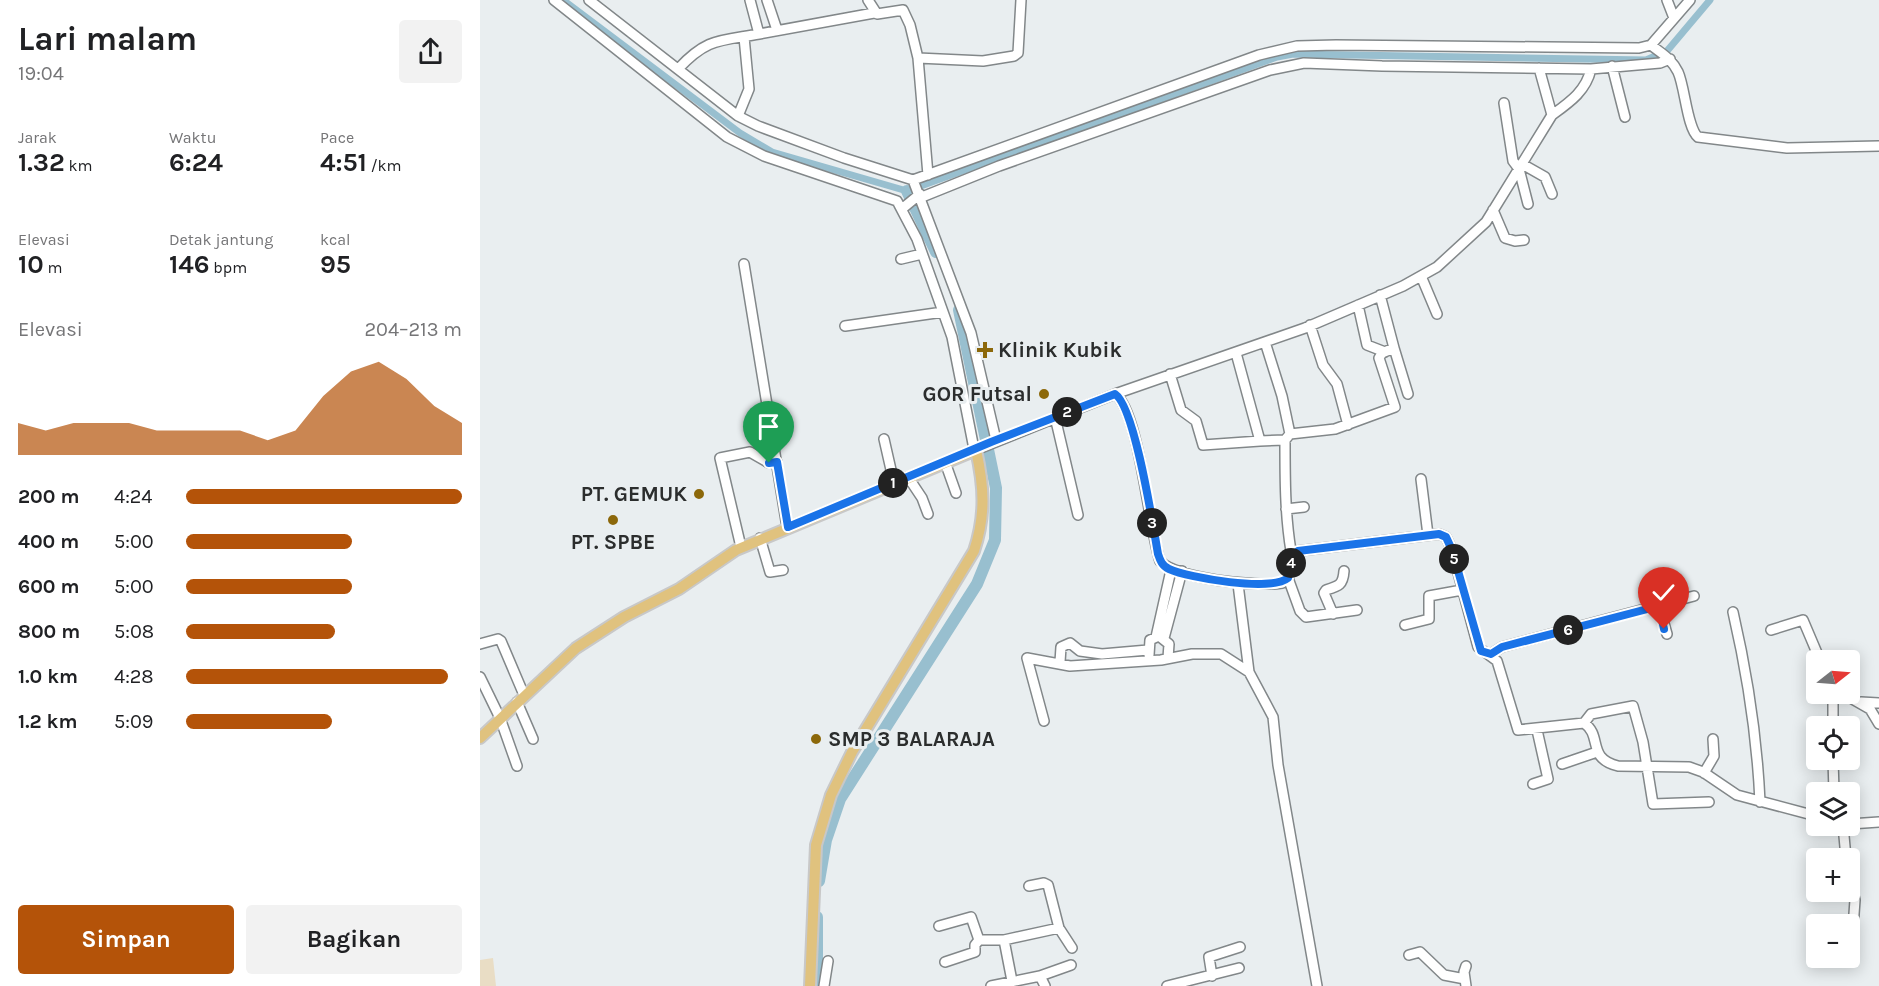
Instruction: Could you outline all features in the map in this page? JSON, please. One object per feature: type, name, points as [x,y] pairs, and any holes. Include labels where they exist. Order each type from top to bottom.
[{"type":"main road","points":[[480,738],[576,648],[624,616],[679,589],[741,547],[976,449],[984,500],[981,530],[974,551],[852,752],[824,819],[816,845],[813,877],[810,986]]},
{"type":"street","points":[[554,0],[727,137],[764,156],[888,196],[904,206],[943,312],[957,359],[976,449],[1115,394],[1310,325],[1422,276],[1470,239],[1493,210],[1552,114],[1568,104],[1588,82],[1591,69]]},
{"type":"street","points":[[589,0],[738,116],[918,190],[1010,162],[1289,66],[1338,63],[1591,69],[1660,63],[1668,57]]},
{"type":"street","points":[[750,0],[759,34]]},
{"type":"street","points":[[767,0],[777,30]]},
{"type":"street","points":[[868,0],[874,13]]},
{"type":"street","points":[[918,58],[983,61],[1014,56],[1018,53],[1021,0]]},
{"type":"street","points":[[1666,0],[1674,18]]},
{"type":"street","points":[[904,206],[928,175],[1248,59],[1297,46],[1639,48],[1652,46],[1690,0]]},
{"type":"street","points":[[678,69],[696,50],[705,45],[777,30],[903,10],[918,58],[928,175]]},
{"type":"street","points":[[738,116],[749,88],[744,37]]},
{"type":"street","points":[[1652,46],[1668,57],[1679,74],[1691,126],[1698,136],[1787,148],[1879,146]]},
{"type":"street","points":[[1612,66],[1625,117]]},
{"type":"street","points":[[1539,68],[1552,114]]},
{"type":"street","points":[[1504,103],[1513,160],[1520,167],[1545,177],[1552,194]]},
{"type":"street","points":[[1520,167],[1528,204]]},
{"type":"street","points":[[918,190],[971,333],[994,441]]},
{"type":"street","points":[[1493,210],[1505,238],[1524,240]]},
{"type":"street","points":[[901,259],[922,254]]},
{"type":"street","points":[[744,264],[788,527]]},
{"type":"street","points":[[1422,276],[1437,314]]},
{"type":"street","points":[[1380,295],[1389,350],[1408,394]]},
{"type":"street","points":[[1358,305],[1367,345],[1389,350]]},
{"type":"street","points":[[845,326],[943,312]]},
{"type":"street","points":[[1310,325],[1323,365],[1337,384],[1348,425]]},
{"type":"street","points":[[1265,342],[1282,396],[1287,437],[1286,509],[1291,551],[1294,554],[1288,578],[1303,615],[1357,610]]},
{"type":"street","points":[[1170,374],[1181,410],[1196,421],[1203,445],[1260,441],[1348,425],[1395,407],[1396,404],[1379,358],[1389,350]]},
{"type":"street","points":[[1236,353],[1260,441]]},
{"type":"street","points":[[1115,394],[1123,403],[1135,441],[1160,561],[1171,570],[1239,584],[1275,584],[1288,578]]},
{"type":"street","points":[[1055,417],[1078,515]]},
{"type":"street","points":[[884,439],[894,483]]},
{"type":"street","points":[[741,547],[720,458],[750,452],[769,463],[777,462]]},
{"type":"street","points":[[945,462],[956,493]]},
{"type":"street","points":[[908,477],[922,498],[928,514]]},
{"type":"street","points":[[1421,479],[1428,516],[1428,535]]},
{"type":"street","points":[[1286,509],[1304,507]]},
{"type":"street","points":[[1294,554],[1303,550],[1428,535],[1439,534],[1446,537],[1478,647],[1481,651],[1491,654],[1497,661],[1516,727],[1521,732],[1584,723],[1591,714],[1633,706],[1643,742],[1653,805],[1709,802]]},
{"type":"street","points":[[760,538],[770,572],[783,570]]},
{"type":"street","points":[[1160,637],[1171,570]]},
{"type":"street","points":[[1160,637],[1182,571]]},
{"type":"street","points":[[1332,614],[1324,593],[1326,590],[1340,586],[1343,582],[1344,571]]},
{"type":"street","points":[[1239,584],[1249,672],[1273,717],[1278,765],[1317,986]]},
{"type":"street","points":[[1405,625],[1430,619],[1429,596],[1462,590]]},
{"type":"street","points":[[1491,654],[1502,647],[1694,596]]},
{"type":"street","points":[[1659,606],[1667,634]]},
{"type":"street","points":[[1732,612],[1749,684],[1757,741],[1760,802]]},
{"type":"street","points":[[1770,630],[1803,620],[1816,650]]},
{"type":"street","points":[[1152,660],[1148,650],[1150,640],[1160,637]]},
{"type":"street","points":[[1160,637],[1169,644],[1168,658]]},
{"type":"street","points":[[480,644],[498,639],[501,641],[532,739]]},
{"type":"street","points":[[1060,662],[1059,653],[1065,644],[1074,644],[1080,651],[1080,663]]},
{"type":"street","points":[[1080,651],[1102,654],[1148,650]]},
{"type":"street","points":[[1044,721],[1027,658],[1060,662],[1064,666],[1080,663],[1129,663],[1192,654],[1221,654],[1249,672]]},
{"type":"street","points":[[480,677],[500,717],[517,766]]},
{"type":"street","points":[[1861,702],[1879,703]]},
{"type":"street","points":[[1861,702],[1870,709],[1879,724]]},
{"type":"street","points":[[1584,723],[1590,729],[1597,752],[1607,763],[1689,767],[1704,773],[1737,795],[1806,814]]},
{"type":"street","points":[[1533,784],[1548,780],[1537,730]]},
{"type":"street","points":[[1704,773],[1714,756],[1713,739]]},
{"type":"street","points":[[1562,764],[1597,752]]},
{"type":"street","points":[[1860,823],[1879,822]]},
{"type":"street","points":[[1029,886],[1044,883],[1049,887],[1059,928],[1072,948]]},
{"type":"street","points":[[939,926],[973,917],[979,940]]},
{"type":"street","points":[[979,940],[1004,940],[1059,928]]},
{"type":"street","points":[[945,962],[965,951],[975,952],[975,945],[979,940]]},
{"type":"street","points":[[1004,940],[1012,981]]},
{"type":"street","points":[[1212,976],[1209,957],[1240,947]]},
{"type":"street","points":[[1409,954],[1420,952],[1444,975],[1466,982],[1466,966]]},
{"type":"street","points":[[824,986],[828,961]]},
{"type":"street","points":[[991,986],[1040,976],[1071,965]]},
{"type":"street","points":[[1167,986],[1239,968]]},
{"type":"street","points":[[1040,976],[1045,986]]},
{"type":"shaded area","points":[[493,958],[496,986],[480,986],[480,960]]},
{"type":"waterway","points":[[563,0],[740,133],[772,152],[907,191],[1277,57],[1293,54],[1646,60],[1667,51],[1710,0]]},
{"type":"waterway","points":[[907,191],[936,252]]},
{"type":"waterway","points":[[819,881],[826,840],[840,799],[977,584],[995,540],[996,488],[959,310]]},
{"type":"waterway","points":[[817,917],[817,986]]},
{"type":"place","name":"Klinik Kubik","points":[[985,350]]},
{"type":"place","name":"GOR Futsal","points":[[1044,394]]},
{"type":"place","name":"PT. GEMUK","points":[[699,494]]},
{"type":"place","name":"PT. SPBE","points":[[613,520]]},
{"type":"place","name":"SMP 3 BALARAJA","points":[[816,739]]},
{"type":"route","points":[[769,463],[777,462],[788,527],[991,442],[1115,394],[1123,403],[1135,441],[1160,561],[1171,570],[1239,584],[1275,584],[1282,583],[1288,578],[1292,556],[1298,551],[1439,534],[1446,537],[1452,550],[1481,651],[1491,654],[1502,647],[1659,606],[1664,629]]}]
